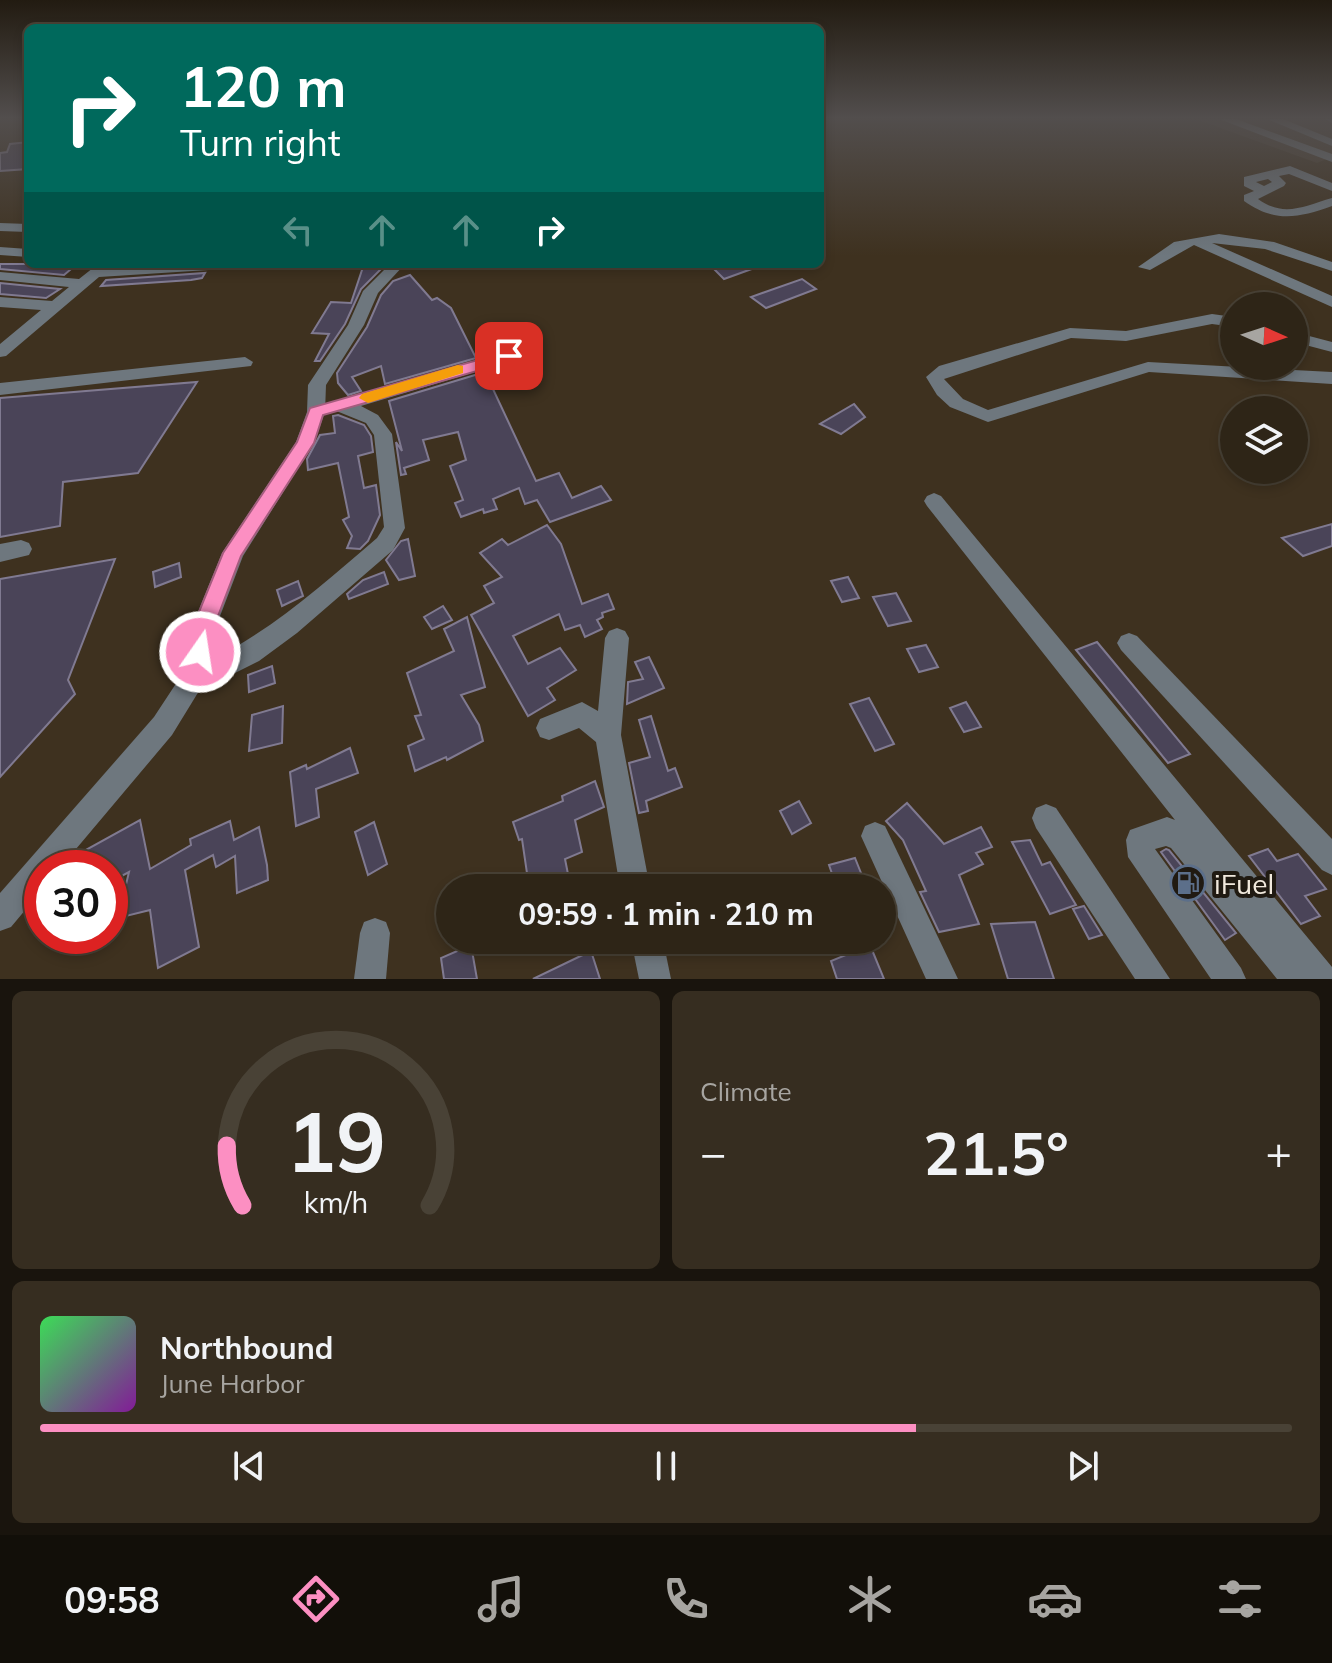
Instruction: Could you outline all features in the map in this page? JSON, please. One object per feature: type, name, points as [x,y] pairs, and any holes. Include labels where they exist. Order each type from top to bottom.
[{"type":"street","points":[[1275,172],[1296,171],[1332,187]]},
{"type":"street","points":[[1275,172],[1280,183],[1250,197],[1251,201],[1288,218],[1332,202]]},
{"type":"street","points":[[1275,172],[1332,194]]},
{"type":"street","points":[[0,227],[24,228]]},
{"type":"street","points":[[1195,240],[1332,302]]},
{"type":"street","points":[[1145,267],[1179,245],[1195,240],[1240,240],[1289,250],[1332,267]]},
{"type":"street","points":[[0,251],[24,253]]},
{"type":"street","points":[[0,352],[52,306],[102,269],[130,268]]},
{"type":"street","points":[[0,916],[163,726],[190,683],[205,624],[233,553],[305,443],[316,412],[317,385],[360,318],[373,288],[394,268]]},
{"type":"street","points":[[0,276],[82,284]]},
{"type":"street","points":[[0,302],[52,306]]},
{"type":"street","points":[[1220,320],[1212,319],[1126,336],[1070,333],[945,370],[935,377],[937,384],[969,413],[988,416],[1148,367],[1332,378]]},
{"type":"street","points":[[1126,336],[1148,367]]},
{"type":"street","points":[[1308,341],[1332,347]]},
{"type":"street","points":[[316,412],[509,356]]},
{"type":"street","points":[[0,389],[245,362]]},
{"type":"street","points":[[190,683],[251,653],[289,626],[385,544],[395,528],[383,434],[372,419],[345,405]]},
{"type":"street","points":[[934,501],[1321,979]]},
{"type":"street","points":[[617,638],[608,735],[632,874]]},
{"type":"street","points":[[1129,643],[1332,860]]},
{"type":"street","points":[[549,728],[582,714],[608,735]]},
{"type":"street","points":[[1046,818],[1154,979]]},
{"type":"street","points":[[1230,979],[1142,857],[1140,840],[1167,831],[1181,838],[1297,979]]},
{"type":"street","points":[[875,836],[942,979]]},
{"type":"street","points":[[370,979],[375,933]]},
{"type":"street","points":[[650,954],[655,979]]},
{"type":"building","points":[[0,165],[24,165],[24,169],[0,171]]},
{"type":"building","points":[[0,264],[24,264],[24,268],[72,268],[64,275],[0,269]]},
{"type":"building","points":[[363,268],[382,268],[361,289],[345,324],[320,361],[315,361],[329,334],[312,333],[331,302],[351,303]]},
{"type":"building","points":[[713,268],[754,268],[724,279]]},
{"type":"building","points":[[205,273],[202,278],[191,280],[101,286],[106,280]]},
{"type":"building","points":[[410,275],[432,300],[437,298],[451,308],[476,358],[385,384],[381,366],[352,377],[361,391],[348,395],[338,383],[337,373],[367,327],[381,295],[393,281]]},
{"type":"building","points":[[802,279],[816,289],[766,308],[751,297]]},
{"type":"building","points":[[0,283],[60,289],[46,298],[0,294]]},
{"type":"building","points":[[485,372],[536,481],[559,473],[572,498],[601,486],[611,500],[550,522],[537,500],[525,504],[519,488],[493,499],[497,509],[484,513],[483,509],[461,517],[455,503],[463,500],[450,466],[466,460],[458,432],[423,440],[429,460],[404,468],[406,474],[401,475],[396,442],[402,451],[389,401]]},
{"type":"building","points":[[197,382],[138,473],[63,482],[60,526],[0,537],[0,398]]},
{"type":"building","points":[[854,404],[865,417],[841,434],[820,424]]},
{"type":"building","points":[[333,416],[364,425],[371,436],[373,452],[358,456],[364,488],[376,485],[380,515],[368,541],[360,549],[347,548],[352,536],[343,520],[349,517],[338,463],[308,470],[307,459],[320,435],[335,433]]},
{"type":"building","points":[[1332,524],[1332,546],[1303,556],[1282,538]]},
{"type":"building","points":[[547,525],[561,544],[582,604],[608,594],[614,609],[602,613],[603,617],[597,620],[602,629],[585,637],[580,625],[565,630],[559,614],[513,636],[528,664],[560,648],[576,670],[547,688],[555,700],[528,716],[471,615],[494,603],[484,586],[502,577],[480,553],[502,539],[508,545]]},
{"type":"building","points":[[408,539],[415,576],[399,580],[386,560],[401,541]]},
{"type":"building","points":[[115,559],[68,680],[75,694],[0,777],[0,579]]},
{"type":"building","points":[[179,563],[181,577],[155,587],[153,572]]},
{"type":"building","points":[[384,572],[388,584],[349,599],[347,594],[363,580]]},
{"type":"building","points":[[848,577],[859,598],[842,602],[831,581]]},
{"type":"building","points":[[298,581],[303,596],[282,606],[277,590]]},
{"type":"building","points":[[896,593],[911,621],[888,626],[873,597]]},
{"type":"building","points":[[443,606],[452,620],[432,629],[424,617]]},
{"type":"building","points":[[467,617],[485,687],[461,695],[479,725],[483,741],[447,760],[446,757],[415,771],[408,746],[424,739],[415,716],[421,715],[407,673],[454,651],[444,629]]},
{"type":"building","points":[[1097,642],[1190,754],[1168,763],[1076,650]]},
{"type":"building","points":[[926,645],[938,667],[919,672],[907,649]]},
{"type":"building","points":[[649,657],[664,688],[627,704],[628,682],[643,679],[635,662]]},
{"type":"building","points":[[272,666],[275,683],[249,692],[248,675]]},
{"type":"building","points":[[869,698],[894,744],[875,751],[850,704]]},
{"type":"building","points":[[966,702],[981,727],[964,732],[950,708]]},
{"type":"building","points":[[283,706],[282,743],[249,751],[252,715]]},
{"type":"building","points":[[651,716],[668,771],[675,768],[682,787],[646,801],[648,811],[639,813],[629,763],[650,757],[639,720]]},
{"type":"building","points":[[350,748],[358,773],[316,789],[319,817],[296,826],[290,772],[306,765],[307,769]]},
{"type":"building","points":[[595,781],[604,807],[575,820],[582,852],[565,859],[568,874],[527,874],[522,839],[519,840],[513,822],[563,801],[562,796]]},
{"type":"building","points":[[799,801],[811,823],[792,834],[780,811]]},
{"type":"building","points":[[907,803],[944,844],[981,827],[992,847],[976,853],[983,864],[959,875],[979,924],[939,932],[920,892],[926,891],[903,840],[886,821]]},
{"type":"building","points":[[140,820],[150,869],[191,845],[190,839],[230,821],[234,840],[259,827],[268,880],[237,893],[235,856],[216,867],[213,855],[185,870],[199,947],[158,968],[150,910],[128,916],[128,850],[86,850]]},
{"type":"building","points":[[374,822],[387,864],[368,875],[355,832]]},
{"type":"building","points":[[1030,840],[1042,865],[1050,862],[1076,905],[1050,914],[1012,842]]},
{"type":"building","points":[[1166,849],[1236,933],[1225,940],[1161,852]]},
{"type":"building","points":[[1268,849],[1277,861],[1298,854],[1326,889],[1305,896],[1320,916],[1301,924],[1249,856]]},
{"type":"building","points":[[855,858],[861,874],[832,874],[829,865]]},
{"type":"building","points":[[1084,906],[1102,935],[1089,939],[1073,909]]},
{"type":"building","points":[[1035,922],[1054,979],[1008,979],[991,924]]},
{"type":"building","points":[[450,954],[473,954],[477,979],[444,979],[441,958]]},
{"type":"building","points":[[585,954],[592,954],[600,979],[533,979]]},
{"type":"building","points":[[848,954],[874,954],[884,979],[837,979],[831,961]]},
{"type":"slow traffic","points":[[368,398],[458,370]]},
{"type":"place","name":"iFuel","points":[[1188,883]]},
{"type":"route","points":[[200,652],[205,624],[233,553],[255,514],[305,443],[316,412],[509,356]]}]
